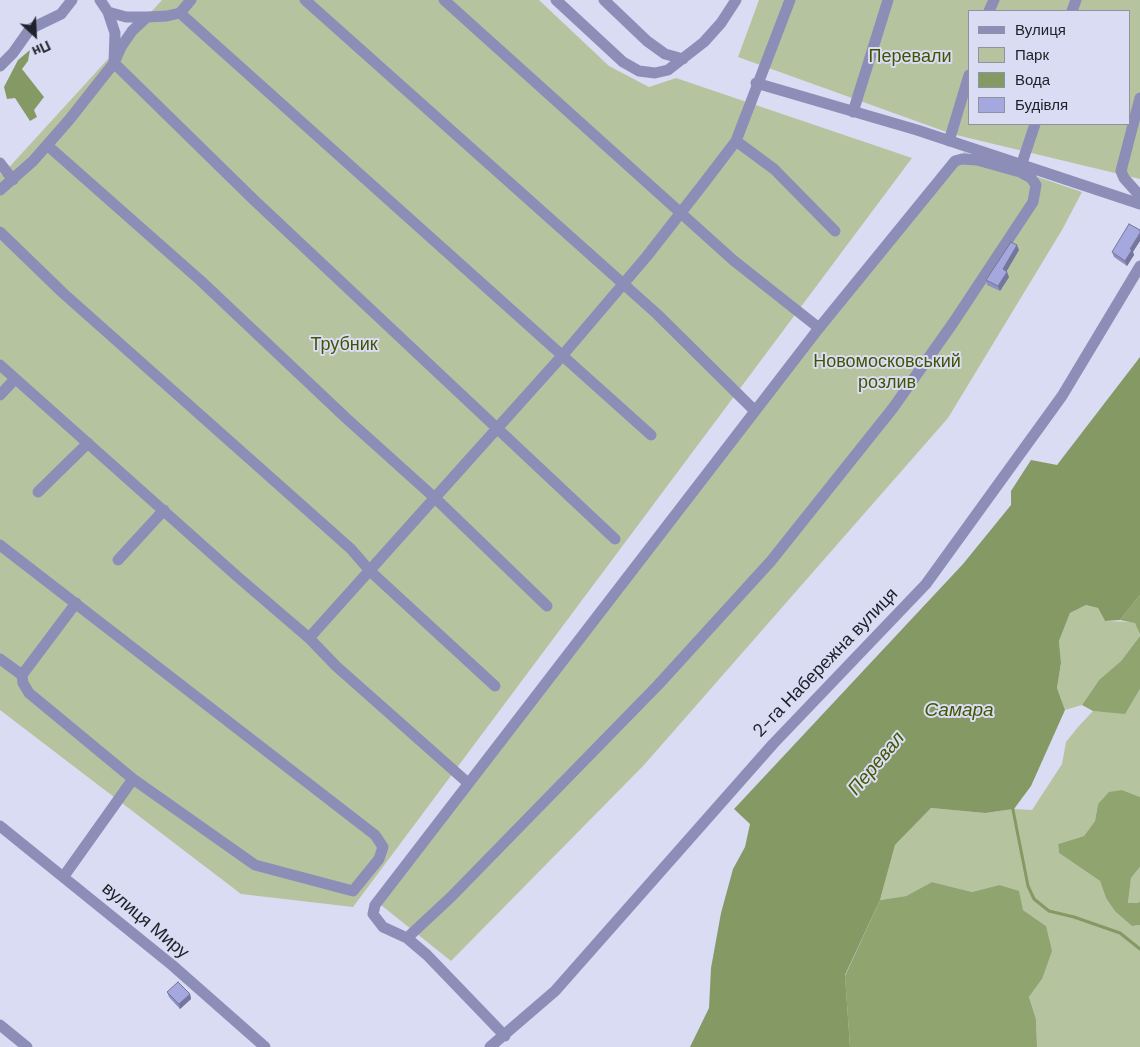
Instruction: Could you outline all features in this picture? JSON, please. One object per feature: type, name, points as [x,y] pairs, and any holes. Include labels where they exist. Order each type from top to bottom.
[{"type":"street","points":[[0,66],[13,53],[30,29],[61,14],[72,0]]},
{"type":"street","points":[[100,0],[108,12],[115,33],[114,62],[254,200],[499,428],[615,539]]},
{"type":"street","points":[[108,12],[126,17],[167,16],[180,13],[191,0]]},
{"type":"street","points":[[305,0],[622,285],[657,314],[755,411]]},
{"type":"street","points":[[444,0],[733,260],[819,328]]},
{"type":"street","points":[[556,0],[623,62],[639,71],[655,73],[683,59],[704,42],[736,0]]},
{"type":"street","points":[[604,0],[647,41],[665,54],[683,59]]},
{"type":"street","points":[[309,638],[436,499],[562,356],[622,285],[736,141],[747,116],[756,83],[790,0]]},
{"type":"street","points":[[853,112],[888,0]]},
{"type":"street","points":[[180,13],[651,435]]},
{"type":"street","points":[[0,190],[47,145],[114,62],[120,48],[132,31],[147,17]]},
{"type":"street","points":[[949,141],[968,78]]},
{"type":"street","points":[[756,83],[1022,163],[1140,204]]},
{"type":"street","points":[[1140,98],[1121,171],[1124,178],[1140,196]]},
{"type":"street","points":[[1022,163],[1035,125]]},
{"type":"street","points":[[736,141],[774,169],[835,232]]},
{"type":"street","points":[[47,145],[201,281],[346,418],[436,499],[547,606]]},
{"type":"street","points":[[407,938],[451,897],[658,685],[771,561],[893,408],[952,323],[1032,202],[1036,185],[1031,178],[1020,172],[977,160],[962,159],[955,161],[819,328],[389,884],[373,909],[373,914],[383,927],[407,938],[427,955],[505,1036]]},
{"type":"street","points":[[0,163],[12,180]]},
{"type":"street","points":[[0,232],[63,293],[351,549],[370,571],[495,686]]},
{"type":"street","name":"2-га Набережна вулиця","points":[[490,1047],[505,1036],[555,990],[773,744],[926,584],[1062,396],[1140,266]]},
{"type":"street","points":[[0,365],[245,584],[309,638],[336,666],[468,784]]},
{"type":"street","points":[[0,395],[15,379]]},
{"type":"street","points":[[38,492],[88,443]]},
{"type":"street","points":[[118,560],[164,510]]},
{"type":"street","points":[[0,545],[76,603],[375,835],[381,841],[382,852],[353,891],[255,865],[133,779],[29,693],[23,683],[22,675],[76,603]]},
{"type":"street","points":[[0,659],[22,675]]},
{"type":"street","points":[[64,876],[133,779]]},
{"type":"street","name":"вулиця Миру","points":[[0,826],[38,859],[64,876],[172,965],[264,1047]]},
{"type":"street","points":[[0,1025],[27,1047]]},
{"type":"green space","name":"Трубник","points":[[162,0],[539,0],[609,66],[649,87],[676,78],[912,158],[353,907],[241,894],[0,710],[0,173],[2,175]]},
{"type":"green space","name":"Перевали","points":[[759,0],[1140,0],[1140,179],[952,134],[738,57]]},
{"type":"green space","name":"Новомосковський розлив","points":[[964,152],[1082,192],[1062,230],[948,418],[644,765],[451,961],[381,905],[771,397]]},
{"type":"green space","points":[[1086,605],[1098,608],[1105,621],[1135,622],[1140,636],[1121,661],[1099,680],[1082,705],[1065,710],[1057,688],[1061,663],[1059,641],[1070,613]]},
{"type":"green space","points":[[1140,689],[1140,797],[1122,790],[1098,804],[1095,821],[1084,836],[1058,844],[1059,853],[1100,881],[1106,898],[1132,926],[1140,925],[1140,1047],[1037,1047],[1036,1019],[1029,997],[1042,979],[1046,926],[1023,910],[999,885],[972,892],[932,882],[906,896],[880,900],[895,845],[931,808],[985,813],[1014,809],[1032,810],[1062,764],[1066,742],[1078,727],[1093,711],[1125,713]]},
{"type":"green space","points":[[1140,867],[1140,901],[1138,903],[1128,903],[1131,878]]},
{"type":"shaded area","points":[[1140,595],[1140,635],[1135,623],[1120,620]]},
{"type":"shaded area","points":[[1140,636],[1140,689],[1125,714],[1093,711],[1082,705],[1099,680],[1121,661]]},
{"type":"shaded area","points":[[1122,790],[1140,797],[1140,867],[1131,878],[1128,903],[1138,903],[1140,901],[1140,925],[1132,926],[1115,911],[1106,898],[1100,881],[1059,853],[1058,844],[1084,836],[1095,821],[1098,804],[1109,792]]},
{"type":"shaded area","points":[[932,882],[972,892],[999,885],[1019,891],[1023,910],[1046,926],[1052,951],[1042,979],[1029,997],[1036,1019],[1037,1047],[850,1047],[845,976],[880,900],[906,896]]},
{"type":"water","points":[[30,50],[28,61],[22,69],[44,97],[34,110],[37,117],[30,121],[15,98],[7,99],[4,87],[18,60]]},
{"type":"water","name":"Самара","points":[[1140,357],[1140,595],[1120,620],[1105,621],[1098,608],[1086,605],[1070,613],[1059,641],[1061,663],[1057,688],[1065,710],[1031,786],[1014,809],[985,813],[931,808],[895,845],[880,900],[845,975],[850,1047],[690,1047],[709,1008],[711,968],[721,913],[733,869],[745,847],[750,824],[734,809],[963,564],[1011,505],[1011,491],[1031,460],[1057,465]]},
{"type":"building","points":[[1129,224],[1140,230],[1140,233],[1125,261],[1112,252]]},
{"type":"building","points":[[1011,242],[1017,245],[1003,269],[1007,272],[998,286],[986,280]]},
{"type":"building","points":[[178,982],[190,994],[179,1004],[167,992]]},
{"type":"waterway","points":[[1012,805],[1028,886],[1034,899],[1049,911],[1074,917],[1120,933],[1140,949]]},
{"type":"water label","name":"Перевал","points":[[877,764]]}]
